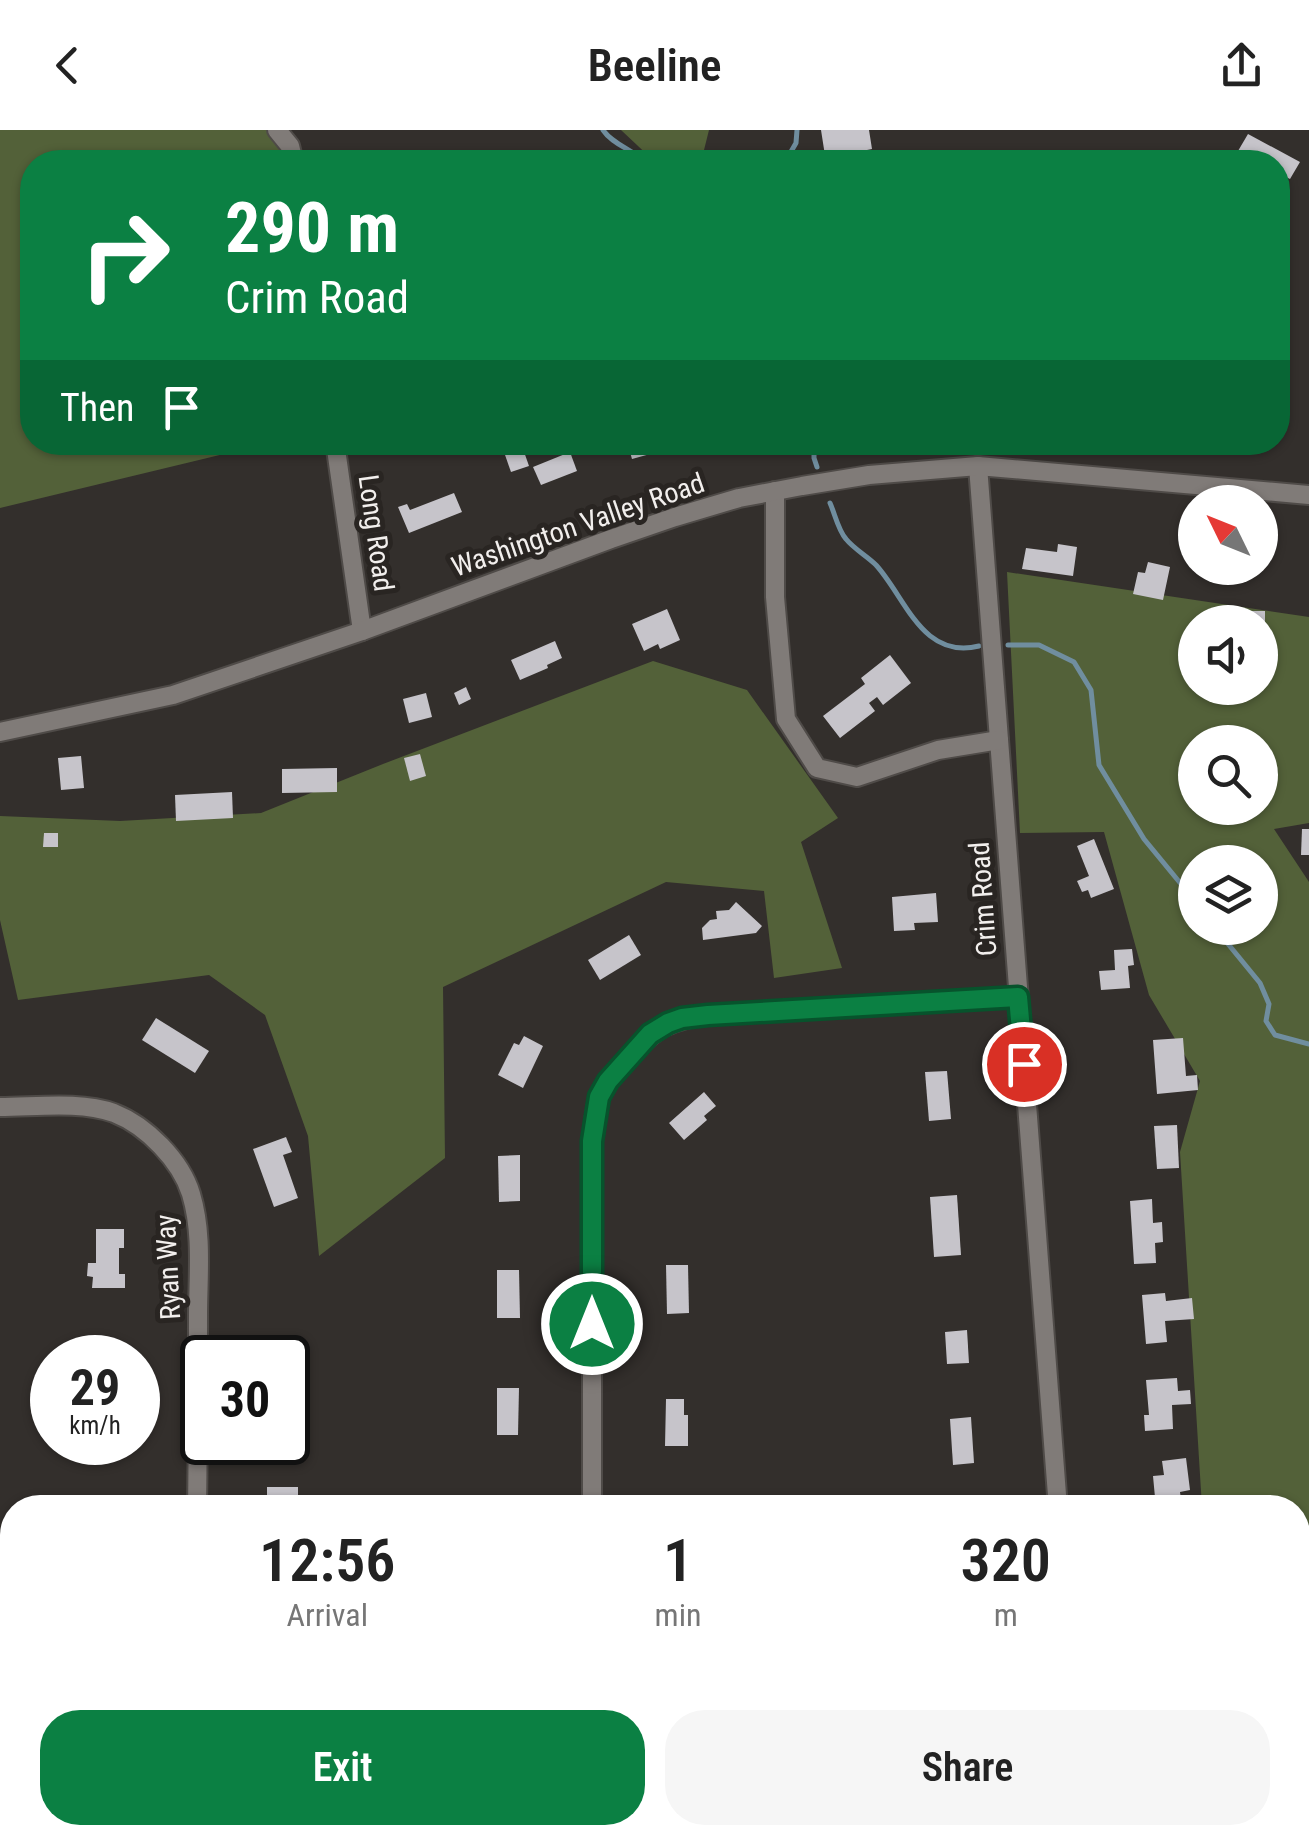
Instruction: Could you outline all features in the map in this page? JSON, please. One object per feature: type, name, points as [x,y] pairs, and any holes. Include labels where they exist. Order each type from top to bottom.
[{"type":"street","name":"Long Road","points":[[337,455],[362,631]]},
{"type":"street","name":"Washington Valley Road","points":[[0,732],[173,695],[362,631],[611,539],[739,498],[774,491],[870,475],[978,466],[1309,495]]},
{"type":"street","name":"Crim Road","points":[[978,466],[1057,1495]]},
{"type":"street","points":[[774,491],[775,596],[786,720],[817,768],[857,778],[938,750],[999,740]]},
{"type":"street","points":[[592,1495],[592,1141],[599,1097],[608,1081],[650,1034],[682,1018],[1018,997]]},
{"type":"street","name":"Ryan Way","points":[[0,1107],[69,1107],[114,1114],[150,1136],[180,1171],[190,1191],[198,1238],[198,1495]]},
{"type":"green space","points":[[0,130],[277,130],[288,150],[20,150],[20,455],[219,455],[0,508]]},
{"type":"green space","points":[[621,130],[709,130],[704,150],[642,150]]},
{"type":"green space","points":[[1007,572],[1228,605],[1178,605],[1178,705],[1278,705],[1278,612],[1309,617],[1309,823],[1274,829],[1309,882],[1309,1495],[1201,1495],[1180,1152],[1200,1081],[1149,995],[1104,832],[1020,833]]},
{"type":"green space","points":[[653,661],[747,690],[838,818],[801,842],[842,968],[774,978],[764,891],[666,882],[443,987],[445,1158],[319,1256],[308,1136],[265,1015],[209,975],[18,1000],[0,920],[0,816],[120,821],[261,813]]},
{"type":"building","points":[[821,130],[869,130],[872,149],[824,150]]},
{"type":"building","points":[[1248,134],[1278,150],[1239,150]]},
{"type":"building","points":[[1290,157],[1300,162],[1290,179]]},
{"type":"building","points":[[505,455],[525,455],[529,466],[511,472]]},
{"type":"building","points":[[571,455],[577,471],[541,485],[533,467]]},
{"type":"building","points":[[454,493],[462,512],[409,533],[398,507],[407,504],[410,510]]},
{"type":"building","points":[[1058,544],[1077,547],[1073,576],[1022,569],[1026,548],[1057,552]]},
{"type":"building","points":[[1148,562],[1170,567],[1163,600],[1133,594],[1138,572],[1145,573]]},
{"type":"building","points":[[667,609],[680,640],[644,651],[632,624]]},
{"type":"building","points":[[555,641],[562,658],[520,680],[511,660]]},
{"type":"building","points":[[890,655],[911,683],[883,705],[877,697],[869,703],[875,711],[840,738],[823,716],[865,684],[861,678]]},
{"type":"building","points":[[466,687],[471,699],[459,705],[454,693]]},
{"type":"building","points":[[426,693],[432,717],[409,723],[403,699]]},
{"type":"building","points":[[420,754],[426,776],[410,781],[404,758]]},
{"type":"building","points":[[81,756],[84,788],[61,790],[58,758]]},
{"type":"building","points":[[337,768],[337,792],[282,793],[282,769]]},
{"type":"building","points":[[232,792],[233,818],[176,821],[175,795]]},
{"type":"building","points":[[1302,829],[1309,829],[1309,855],[1301,855]]},
{"type":"building","points":[[44,833],[58,833],[58,847],[43,847]]},
{"type":"building","points":[[1094,839],[1114,889],[1091,898],[1088,890],[1082,892],[1077,881],[1089,876],[1077,846]]},
{"type":"building","points":[[936,893],[938,922],[914,923],[915,930],[894,931],[892,897]]},
{"type":"building","points":[[736,902],[762,926],[756,933],[703,940],[702,928],[717,919],[716,911],[729,910]]},
{"type":"building","points":[[629,935],[641,955],[600,980],[588,960]]},
{"type":"building","points":[[1132,949],[1134,965],[1128,966],[1130,988],[1101,990],[1099,971],[1115,970],[1114,950]]},
{"type":"building","points":[[156,1018],[209,1051],[195,1073],[142,1040]]},
{"type":"building","points":[[524,1036],[543,1046],[523,1088],[498,1075],[514,1043],[519,1045]]},
{"type":"building","points":[[1183,1038],[1186,1076],[1197,1075],[1198,1090],[1157,1094],[1153,1040]]},
{"type":"building","points":[[947,1071],[951,1119],[929,1121],[925,1072]]},
{"type":"building","points":[[704,1092],[716,1106],[704,1116],[707,1120],[684,1140],[669,1123]]},
{"type":"building","points":[[1177,1125],[1179,1168],[1157,1169],[1154,1126]]},
{"type":"building","points":[[286,1137],[292,1152],[283,1155],[298,1198],[274,1207],[253,1149]]},
{"type":"building","points":[[520,1155],[520,1201],[499,1202],[498,1156]]},
{"type":"building","points":[[957,1195],[961,1255],[934,1257],[930,1197]]},
{"type":"building","points":[[1152,1199],[1153,1223],[1162,1222],[1163,1242],[1155,1243],[1156,1263],[1134,1264],[1130,1201]]},
{"type":"building","points":[[96,1229],[124,1229],[119,1274],[125,1274],[125,1288],[92,1288],[93,1277],[87,1276],[88,1263],[96,1263]]},
{"type":"building","points":[[666,1265],[688,1265],[689,1313],[667,1314]]},
{"type":"building","points":[[497,1270],[519,1270],[520,1318],[497,1318]]},
{"type":"building","points":[[1165,1293],[1166,1301],[1192,1298],[1194,1319],[1165,1321],[1167,1342],[1146,1344],[1142,1295]]},
{"type":"building","points":[[967,1330],[969,1363],[947,1364],[945,1332]]},
{"type":"building","points":[[1177,1378],[1178,1391],[1190,1390],[1191,1404],[1172,1405],[1173,1429],[1145,1431],[1144,1415],[1149,1415],[1146,1380]]},
{"type":"building","points":[[497,1388],[519,1388],[518,1435],[497,1435]]},
{"type":"building","points":[[666,1399],[684,1399],[688,1446],[665,1446]]},
{"type":"building","points":[[971,1417],[974,1463],[953,1465],[950,1419]]},
{"type":"building","points":[[1186,1458],[1190,1490],[1180,1495],[1155,1495],[1153,1476],[1164,1475],[1162,1461]]},
{"type":"building","points":[[267,1487],[298,1487],[298,1495],[267,1495]]},
{"type":"waterway","points":[[603,130],[628,150]]},
{"type":"waterway","points":[[792,150],[797,130]]},
{"type":"waterway","points":[[814,455],[817,467]]},
{"type":"waterway","points":[[830,503],[843,535],[876,565],[929,635],[959,648],[979,646]]},
{"type":"waterway","points":[[1008,645],[1039,645],[1074,662],[1091,690],[1099,765],[1144,839],[1178,880]]},
{"type":"waterway","points":[[1229,945],[1260,983],[1269,1004],[1266,1021],[1275,1035],[1309,1044]]},
{"type":"route","points":[[592,1324],[594,1115],[608,1081],[650,1034],[668,1023],[708,1015],[1018,997],[1024,1064]]}]
